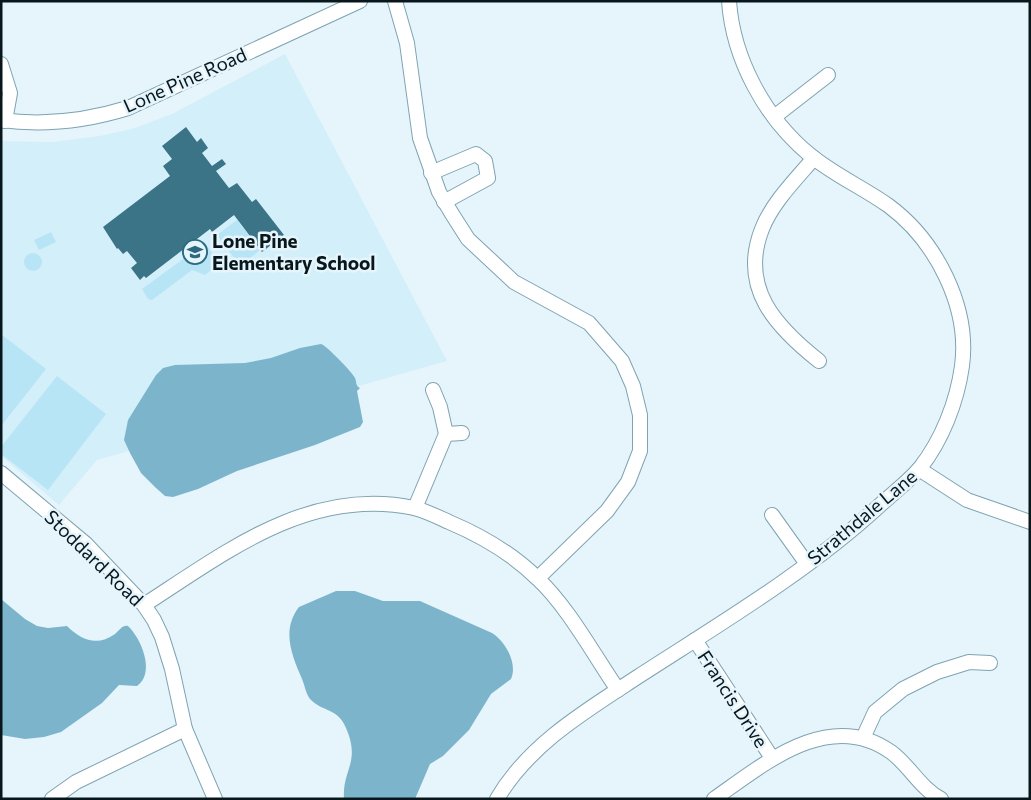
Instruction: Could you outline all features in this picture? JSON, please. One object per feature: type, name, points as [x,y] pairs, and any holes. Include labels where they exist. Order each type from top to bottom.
[{"type":"street","name":"Lone Pine Road","points":[[3,121],[37,124],[70,122],[100,117],[128,108],[329,7],[360,1]]},
{"type":"street","points":[[395,1],[407,43],[420,138],[431,172],[444,202],[468,239],[514,282],[589,323],[622,361],[633,386],[638,405],[640,415],[640,450],[628,482],[607,511],[538,578]]},
{"type":"street","name":"Strathdale Lane","points":[[497,799],[507,783],[545,742],[618,690],[806,564],[858,525],[919,469],[945,424],[959,385],[963,357],[961,324],[951,288],[936,257],[915,231],[891,207],[814,158],[794,140],[774,117],[747,70],[731,24],[729,1]]},
{"type":"street","points":[[1,64],[10,93],[3,121]]},
{"type":"street","points":[[774,117],[828,74]]},
{"type":"street","points":[[431,172],[476,154],[485,161],[488,178],[444,202]]},
{"type":"street","points":[[814,158],[784,193],[762,228],[755,256],[755,278],[771,316],[788,336],[819,361]]},
{"type":"street","points":[[415,508],[446,434],[440,407],[432,390]]},
{"type":"street","points":[[446,434],[462,434]]},
{"type":"street","points":[[919,469],[967,500],[1030,522]]},
{"type":"street","name":"Stoddard Road","points":[[1,473],[86,544],[144,606],[162,636],[172,669],[185,729],[215,799]]},
{"type":"street","points":[[144,606],[254,536],[309,512],[358,505],[415,508],[469,530],[495,544],[538,578],[554,597],[618,690]]},
{"type":"street","points":[[772,515],[806,564]]},
{"type":"street","name":"Francis Drive","points":[[694,640],[772,758]]},
{"type":"street","points":[[863,738],[875,712],[903,689],[937,672],[969,662],[990,663]]},
{"type":"street","points":[[52,799],[76,782],[185,729]]},
{"type":"street","points":[[714,799],[772,758],[806,741],[832,735],[863,738],[893,753],[941,799]]},
{"type":"shaded area","name":"Lone Pine Elementary School","points":[[285,54],[447,361],[97,460],[59,505],[1,456],[1,141],[52,142],[100,136],[135,128],[172,114]]},
{"type":"shaded area","points":[[237,220],[260,250],[240,266],[217,235]]},
{"type":"shaded area","points":[[51,232],[56,242],[39,250],[34,240]]},
{"type":"shaded area","points":[[205,243],[219,263],[205,275],[192,270],[152,300],[148,299],[142,289]]},
{"type":"shaded area","points":[[33,253],[39,256],[42,262],[39,268],[33,271],[27,268],[24,262],[27,256]]},
{"type":"shaded area","points":[[1,334],[46,369],[1,426]]},
{"type":"shaded area","points":[[321,344],[350,371],[360,388],[357,391],[363,422],[360,427],[315,445],[237,471],[198,489],[173,497],[165,496],[141,473],[124,440],[128,420],[156,375],[163,368],[175,365],[245,363]]},
{"type":"shaded area","points":[[57,376],[106,414],[48,490],[1,454],[1,447]]},
{"type":"shaded area","points":[[336,591],[355,591],[383,601],[420,601],[492,633],[501,641],[509,653],[513,666],[511,679],[491,694],[469,730],[443,756],[430,764],[415,799],[344,799],[344,789],[352,750],[346,728],[339,717],[316,704],[308,696],[292,652],[289,634],[290,625],[299,607]]},
{"type":"shaded area","points":[[1,599],[25,619],[37,626],[48,628],[67,626],[78,635],[90,640],[96,641],[108,638],[123,627],[128,626],[142,647],[146,664],[143,680],[137,686],[119,685],[102,703],[61,732],[44,737],[25,739],[1,735]]},
{"type":"building","points":[[186,127],[197,142],[201,138],[208,148],[202,153],[212,166],[222,159],[226,164],[216,171],[229,188],[237,183],[252,202],[256,199],[284,235],[262,252],[234,215],[212,232],[210,229],[146,278],[144,276],[140,280],[131,268],[137,263],[127,251],[123,254],[117,249],[103,227],[170,176],[163,166],[172,159],[162,146]]},
{"type":"place","name":"Lone Pine Elementary School","points":[[195,252]]}]
